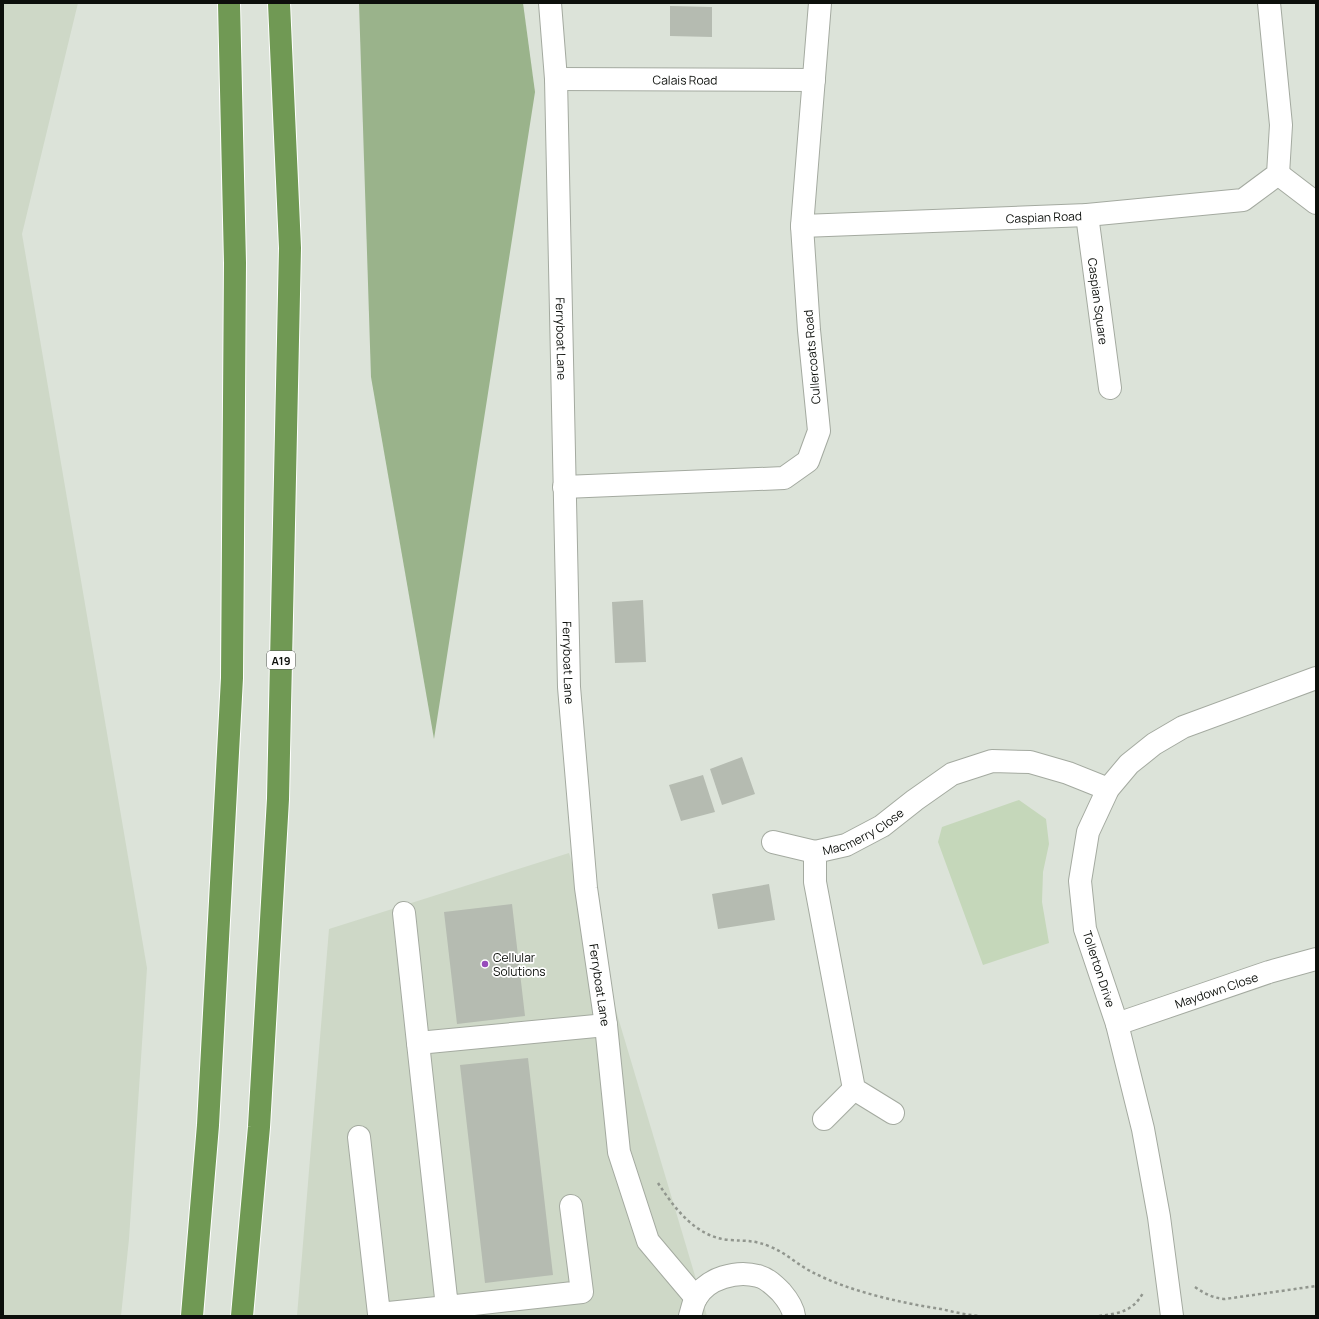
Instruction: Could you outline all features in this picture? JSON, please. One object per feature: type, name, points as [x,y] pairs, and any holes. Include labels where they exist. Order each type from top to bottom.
[{"type":"highway","points":[[192,1316],[208,1125],[232,678],[235,263],[229,3]]},
{"type":"highway","name":"A19","points":[[242,1316],[259,1127],[278,799],[290,248],[279,3]]},
{"type":"street","name":"Ferryboat Lane","points":[[550,3],[556,79],[569,687],[586,888],[606,1025],[619,1152],[648,1241],[693,1307]]},
{"type":"street","name":"Cullercoats Road","points":[[564,487],[784,478],[808,461],[819,431],[809,330],[802,226],[820,3]]},
{"type":"street","points":[[1269,3],[1280,125],[1278,174],[1316,202]]},
{"type":"street","name":"Calais Road","points":[[556,79],[814,80]]},
{"type":"street","name":"Caspian Road","points":[[802,226],[1087,215],[1243,200],[1278,174]]},
{"type":"street","name":"Caspian Square","points":[[1087,215],[1110,388]]},
{"type":"street","name":"Tollerton Drive","points":[[1172,1316],[1159,1217],[1143,1129],[1117,1024],[1085,929],[1080,881],[1088,832],[1108,789],[1129,764],[1154,744],[1183,727],[1316,678]]},
{"type":"street","name":"Macmerry Close","points":[[854,1089],[816,882],[815,852],[846,845],[882,826],[952,774],[992,761],[1030,762],[1068,773],[1108,789]]},
{"type":"street","points":[[773,842],[815,852]]},
{"type":"street","points":[[404,913],[447,1307]]},
{"type":"street","name":"Maydown Close","points":[[1117,1024],[1269,972],[1316,959]]},
{"type":"street","points":[[418,1043],[606,1025]]},
{"type":"street","points":[[824,1119],[854,1089],[893,1113]]},
{"type":"street","points":[[359,1137],[379,1314],[582,1292],[571,1206]]},
{"type":"street","points":[[693,1307],[708,1284],[717,1279],[735,1274],[759,1276],[775,1285],[787,1299],[794,1316]]},
{"type":"path","points":[[654,1177],[669,1200],[687,1220],[701,1230],[717,1237],[728,1240],[746,1240],[772,1247],[813,1273],[867,1293],[918,1306],[980,1316]]},
{"type":"path","points":[[1099,1316],[1128,1310],[1137,1303],[1143,1293],[1146,1280],[1166,1276],[1184,1274],[1193,1285],[1202,1292],[1213,1298],[1225,1299],[1316,1286]]},
{"type":"shaded area","points":[[3,3],[78,3],[22,234],[147,968],[129,1239],[121,1316],[3,1316]]},
{"type":"shaded area","points":[[569,853],[707,1316],[297,1316],[329,929]]},
{"type":"green space","points":[[359,3],[523,3],[535,92],[434,739],[371,377]]},
{"type":"green space","points":[[1019,800],[1046,819],[1049,844],[1043,872],[1042,902],[1049,943],[983,965],[938,842],[942,827]]},
{"type":"building","points":[[670,6],[712,7],[712,37],[670,36]]},
{"type":"building","points":[[643,600],[646,662],[615,663],[612,602]]},
{"type":"building","points":[[742,757],[755,794],[722,805],[710,769]]},
{"type":"building","points":[[703,775],[715,812],[681,821],[669,785]]},
{"type":"building","points":[[769,884],[775,920],[718,929],[712,894]]},
{"type":"building","name":"Cellular Solutions","points":[[512,904],[525,1016],[457,1024],[444,912]]},
{"type":"building","points":[[528,1058],[553,1275],[485,1283],[460,1065]]},
{"type":"place","name":"Cellular Solutions","points":[[485,964]]}]
